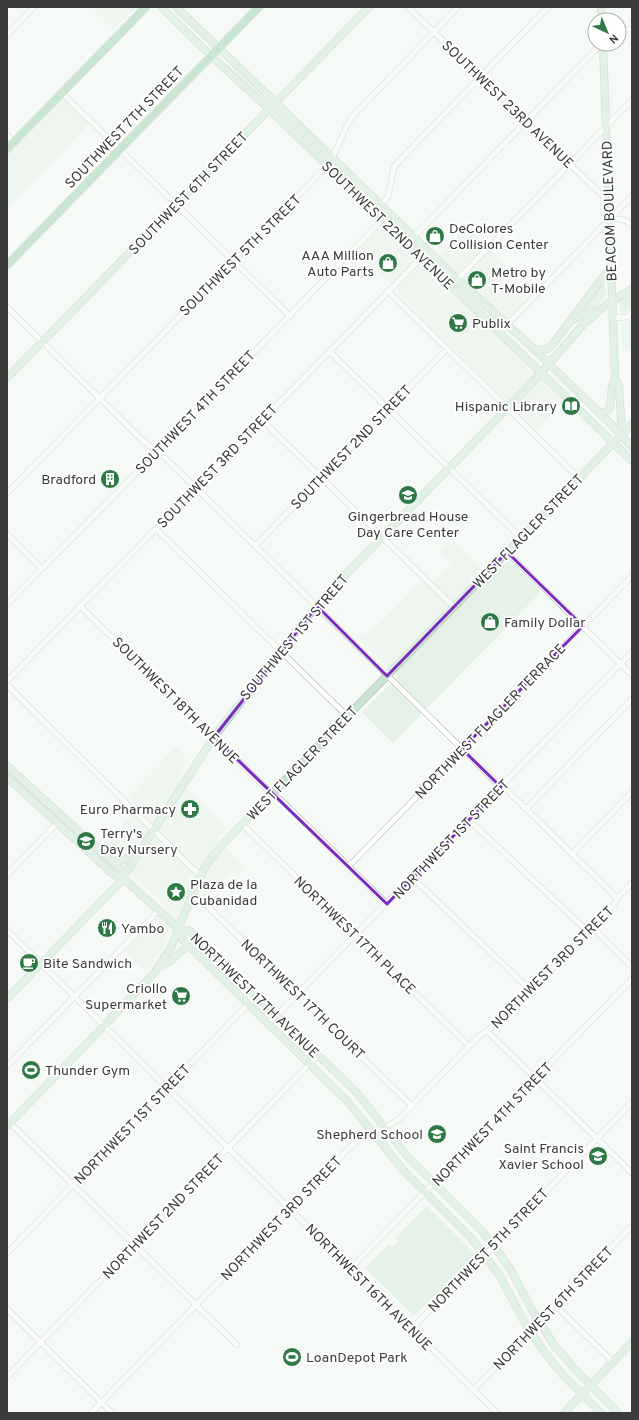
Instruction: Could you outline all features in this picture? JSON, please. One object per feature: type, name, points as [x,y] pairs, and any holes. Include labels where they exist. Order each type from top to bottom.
[{"type":"main road","name":"SOUTHWEST 22ND AVENUE","points":[[161,7],[212,57],[269,109],[632,461]]},
{"type":"main road","name":"SOUTHWEST 22ND AVENUE","points":[[176,7],[458,280],[535,350],[600,413],[632,447]]},
{"type":"main road","name":"SOUTHWEST 7TH STREET","points":[[7,265],[212,57],[259,7]]},
{"type":"main road","name":"SOUTHWEST 6TH STREET","points":[[7,378],[369,7]]},
{"type":"main road","points":[[7,149],[142,9]]},
{"type":"main road","name":"BEACOM BOULEVARD","points":[[600,413],[607,411],[610,408],[612,386],[615,378],[602,52]]},
{"type":"main road","points":[[535,350],[550,347],[611,267]]},
{"type":"main road","name":"SOUTHWEST 1ST STREET","points":[[7,999],[123,878],[153,829],[214,737],[280,651],[317,606],[382,536],[549,364],[582,326],[612,301],[632,289]]},
{"type":"main road","points":[[572,320],[599,311]]},
{"type":"main road","name":"BEACOM BOULEVARD","points":[[615,378],[619,385],[622,435]]},
{"type":"main road","name":"WEST FLAGLER STREET","points":[[8,1123],[104,1026],[159,967],[179,929],[201,874],[217,851],[632,424]]},
{"type":"main road","points":[[7,766],[119,868],[123,878]]},
{"type":"main road","points":[[7,777],[58,822],[113,874],[123,878],[179,929]]},
{"type":"main road","points":[[58,822],[59,814]]},
{"type":"main road","points":[[112,862],[124,860],[141,848]]},
{"type":"main road","name":"NORTHWEST 17TH AVENUE","points":[[601,1413],[551,1361],[530,1332],[500,1276],[485,1255],[460,1226],[392,1157],[352,1106],[182,939],[179,929],[190,931],[358,1094],[408,1157],[469,1217],[494,1246],[514,1275],[538,1321],[563,1355],[618,1413]]},
{"type":"main road","points":[[159,967],[169,962],[185,948],[190,947]]},
{"type":"main road","points":[[564,1413],[632,1342]]},
{"type":"street","points":[[7,35],[34,7]]},
{"type":"street","name":"SOUTHWEST 23RD AVENUE","points":[[408,7],[609,202]]},
{"type":"street","name":"SOUTHWEST 5TH STREET","points":[[7,493],[327,166],[333,159],[347,125],[353,116],[458,7]]},
{"type":"street","points":[[381,206],[388,197],[396,164],[548,7]]},
{"type":"street","points":[[407,244],[594,52]]},
{"type":"street","points":[[62,93],[290,316]]},
{"type":"street","points":[[452,286],[632,100]]},
{"type":"street","points":[[7,134],[14,142]]},
{"type":"street","points":[[500,332],[632,196]]},
{"type":"street","points":[[610,219],[620,218],[632,225]]},
{"type":"street","name":"SOUTHWEST 4TH STREET","points":[[7,604],[290,316],[382,220]]},
{"type":"street","name":"SOUTHWEST 3RD STREET","points":[[7,681],[428,251]]},
{"type":"street","points":[[388,291],[579,478]]},
{"type":"street","points":[[7,307],[143,441],[196,488],[387,676],[617,898]]},
{"type":"street","points":[[613,318],[627,317],[632,313]]},
{"type":"street","name":"SOUTHWEST 2ND STREET","points":[[255,546],[447,349]]},
{"type":"street","points":[[330,351],[521,538]]},
{"type":"street","points":[[262,420],[454,607]]},
{"type":"street","points":[[156,529],[347,716]]},
{"type":"street","points":[[7,534],[42,569]]},
{"type":"street","points":[[507,552],[632,674]]},
{"type":"street","name":"NORTHWEST FLAGLER TERRACE","points":[[348,866],[632,576]]},
{"type":"street","name":"SOUTHWEST 18TH AVENUE","points":[[80,606],[387,904]]},
{"type":"street","name":"NORTHWEST 1ST STREET","points":[[268,1024],[470,820],[632,652]]},
{"type":"street","points":[[7,685],[193,869],[201,874]]},
{"type":"street","points":[[526,809],[632,699]]},
{"type":"street","points":[[572,854],[632,792]]},
{"type":"street","points":[[470,820],[583,927],[598,933],[632,966]]},
{"type":"street","points":[[7,875],[58,822]]},
{"type":"street","name":"NORTHWEST 17TH PLACE","points":[[242,824],[469,1046]]},
{"type":"street","points":[[413,878],[531,991]]},
{"type":"street","name":"NORTHWEST 3RD STREET","points":[[91,1413],[352,1145],[373,1132],[396,1122],[469,1046],[497,1025],[531,991],[613,906],[617,898],[632,883]]},
{"type":"street","name":"NORTHWEST 17TH COURT","points":[[191,896],[203,902],[412,1106]]},
{"type":"street","points":[[7,1066],[158,910]]},
{"type":"street","name":"NORTHWEST 16TH AVENUE","points":[[7,930],[497,1413]]},
{"type":"street","name":"NORTHWEST 4TH STREET","points":[[351,1268],[632,979]]},
{"type":"street","name":"NORTHWEST 1ST STREET","points":[[7,1253],[257,995]]},
{"type":"street","points":[[487,1031],[632,1173]]},
{"type":"street","name":"NORTHWEST 2ND STREET","points":[[7,1377],[318,1055]]},
{"type":"street","name":"NORTHWEST 5TH STREET","points":[[411,1329],[494,1246],[632,1102]]},
{"type":"street","points":[[8,1123],[237,1345]]},
{"type":"street","name":"NORTHWEST 6TH STREET","points":[[473,1390],[530,1332],[538,1321],[632,1226]]},
{"type":"street","points":[[555,1305],[613,1362]]},
{"type":"street","points":[[7,1309],[112,1413]]},
{"type":"highlighted area","points":[[507,552],[583,626],[462,749],[501,787],[387,904],[214,737],[317,606],[387,676]]},
{"type":"shaded area","points":[[91,7],[134,7],[135,8],[113,29]]},
{"type":"shaded area","points":[[62,97],[90,123],[7,209],[7,153]]},
{"type":"shaded area","points":[[467,227],[512,272],[503,281],[525,302],[496,331],[565,399],[535,430],[399,295],[398,290],[356,250],[374,232],[380,228],[387,228],[428,267]]},
{"type":"shaded area","points":[[632,319],[632,349],[622,350],[621,323]]},
{"type":"shaded area","points":[[452,538],[491,577],[508,560],[541,592],[393,743],[362,712],[397,677],[358,637],[371,631],[377,626],[421,581],[428,587],[451,564],[439,551]]},
{"type":"shaded area","points":[[176,747],[186,758],[178,780],[227,829],[217,839],[246,868],[239,876],[233,870],[205,899],[190,890],[182,912],[162,949],[146,972],[124,951],[166,906],[102,846],[139,808],[128,797]]},
{"type":"green space","points":[[603,282],[605,293],[601,302],[593,308],[583,312]]},
{"type":"green space","points":[[632,294],[632,307],[625,314],[622,313],[620,311],[620,302]]},
{"type":"green space","points":[[427,1206],[476,1255],[414,1316],[365,1268],[389,1244],[392,1247],[398,1241],[395,1238]]},
{"type":"place","name":"DeColores Collision Center","points":[[435,236]]},
{"type":"place","name":"AAA Million Auto Parts","points":[[388,263]]},
{"type":"place","name":"Metro by T-Mobile","points":[[477,280]]},
{"type":"place","name":"Publix","points":[[458,323]]},
{"type":"place","name":"Hispanic Library","points":[[571,406]]},
{"type":"place","name":"Bradford","points":[[110,479]]},
{"type":"place","name":"Gingerbread House Day Care Center","points":[[408,495]]},
{"type":"place","name":"Family Dollar","points":[[490,622]]},
{"type":"place","name":"Euro Pharmacy","points":[[190,809]]},
{"type":"place","name":"Terry's Day Nursery","points":[[86,841]]},
{"type":"place","name":"Plaza de la Cubanidad","points":[[176,892]]},
{"type":"place","name":"Yambo","points":[[107,928]]},
{"type":"place","name":"Bite Sandwich","points":[[29,963]]},
{"type":"place","name":"Criollo Supermarket","points":[[181,996]]},
{"type":"place","name":"Thunder Gym","points":[[31,1070]]},
{"type":"place","name":"Shepherd School","points":[[437,1134]]},
{"type":"place","name":"Saint Francis Xavier School","points":[[598,1156]]},
{"type":"place","name":"LoanDepot Park","points":[[292,1357]]}]
